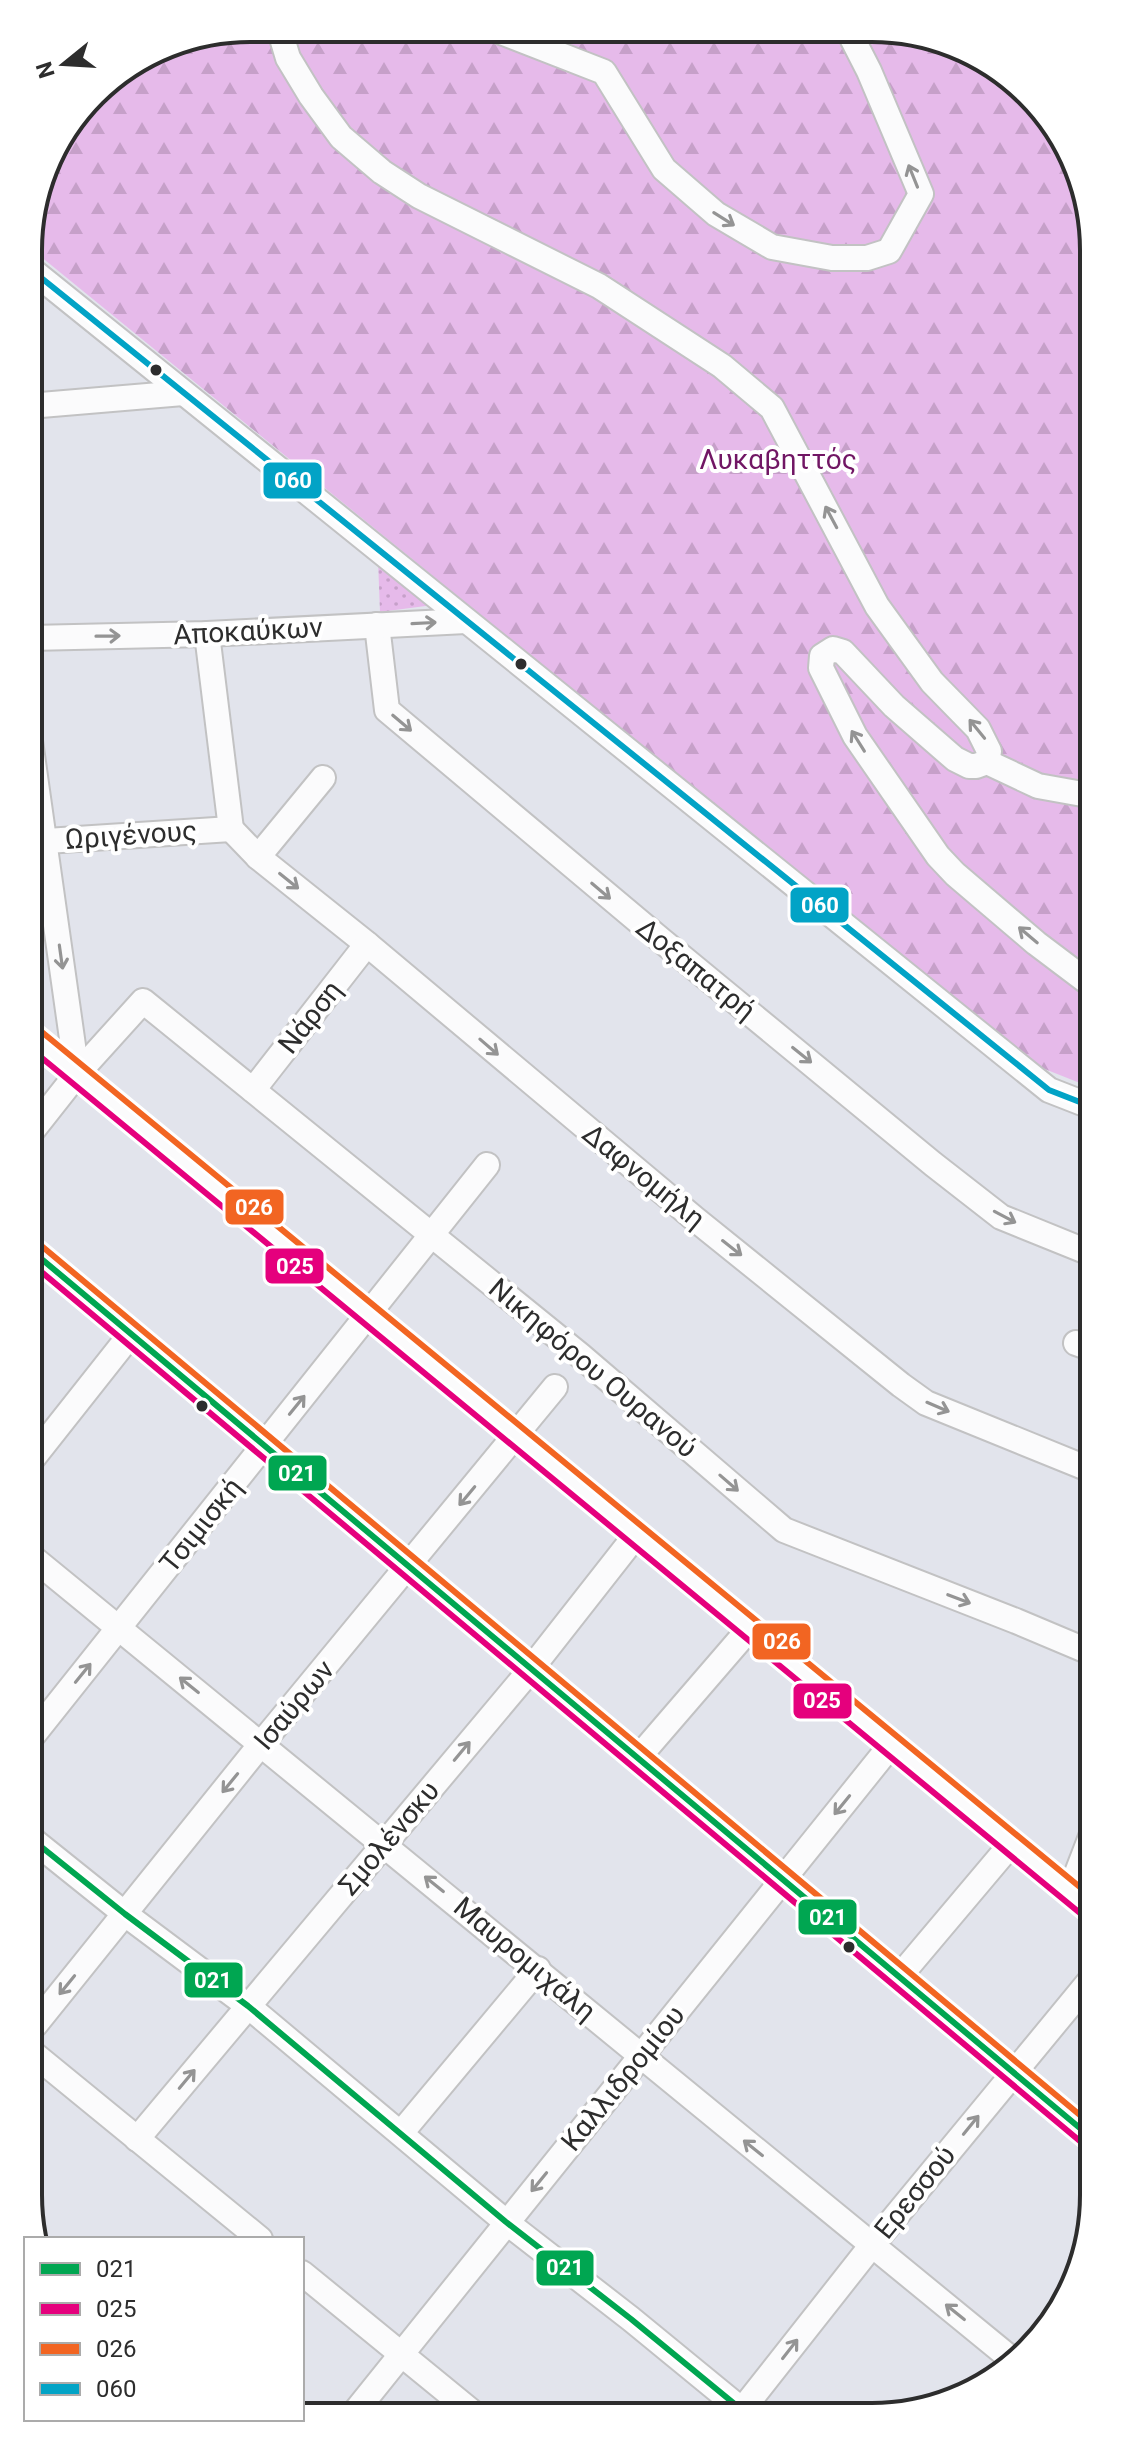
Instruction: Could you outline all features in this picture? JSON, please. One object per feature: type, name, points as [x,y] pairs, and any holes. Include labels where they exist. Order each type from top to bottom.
[{"type":"street","points":[[283,42],[288,58],[311,96],[341,137],[382,172],[419,196],[599,286],[722,366],[772,408],[877,606],[932,682],[978,729],[989,751],[987,762]]},
{"type":"street","points":[[527,42],[604,72],[664,169],[716,214],[772,247],[832,258],[867,258],[889,251],[921,194],[854,42]]},
{"type":"street","points":[[42,279],[1049,1090],[1080,1102]]},
{"type":"street","points":[[42,405],[183,393]]},
{"type":"street","name":"Αποκαύκων","points":[[42,638],[207,634],[466,621]]},
{"type":"street","name":"Δοξαπατρή","points":[[377,625],[387,710],[615,902],[1001,1217],[1080,1249]]},
{"type":"street","points":[[207,634],[231,829]]},
{"type":"street","points":[[1080,794],[1038,786],[987,762],[969,766],[955,759],[894,706],[843,652],[833,649],[822,656],[823,675],[855,736],[938,856],[1036,943],[1080,976]]},
{"type":"street","points":[[258,857],[323,778]]},
{"type":"street","name":"Ωριγένους","points":[[42,842],[231,829]]},
{"type":"street","name":"Δαφνομήλη","points":[[231,829],[258,857],[901,1385],[926,1403],[1080,1466]]},
{"type":"street","points":[[42,866],[77,1074],[42,1118]]},
{"type":"street","name":"Νάρση","points":[[253,1090],[367,944]]},
{"type":"street","name":"Νικηφόρου Ουρανού","points":[[77,1074],[143,1001],[581,1356],[784,1530],[1080,1648]]},
{"type":"street","points":[[42,1045],[1080,1900]]},
{"type":"street","name":"Τσιμισκή","points":[[42,1724],[487,1165]]},
{"type":"street","points":[[42,1259],[1080,2128]]},
{"type":"street","points":[[42,1447],[131,1334]]},
{"type":"street","name":"Ισαύρων","points":[[42,2016],[555,1387]]},
{"type":"street","name":"Σμολένσκυ","points":[[137,2139],[530,1670],[636,1535]]},
{"type":"street","name":"Μαυρομιχάλη","points":[[42,1565],[1005,2354]]},
{"type":"street","points":[[637,1759],[750,1628]]},
{"type":"street","name":"Καλλιδρομίου","points":[[362,2403],[891,1745]]},
{"type":"street","points":[[899,1977],[1012,1843]]},
{"type":"street","points":[[42,1847],[248,2006],[506,2222],[733,2403]]},
{"type":"street","points":[[1070,1891],[1080,1865]]},
{"type":"street","points":[[401,2133],[538,1969]]},
{"type":"street","name":"Ερεσσού","points":[[748,2403],[872,2245],[1080,1992]]},
{"type":"street","points":[[42,2061],[258,2237]]},
{"type":"street","points":[[304,2275],[461,2403]]},
{"type":"green space","name":"Λυκαβηττός","points":[[872,42],[913,46],[952,58],[999,85],[1019,103],[1037,123],[1064,170],[1073,196],[1080,250],[1080,1083],[1032,1064],[42,258],[44,223],[58,170],[85,123],[104,102],[123,85],[170,58],[223,44]]},
{"type":"green space","points":[[378,560],[433,605],[380,612]]},
{"type":"transit line","name":"060","points":[[42,278],[1049,1090],[1080,1102]]},
{"type":"transit line","name":"026","points":[[42,1032],[1080,1887]]},
{"type":"transit line","name":"025","points":[[42,1058],[1080,1913]]},
{"type":"transit line","name":"026","points":[[42,1246],[1080,2115]]},
{"type":"transit line","name":"021","points":[[42,1259],[1080,2128]]},
{"type":"transit line","name":"025","points":[[42,1272],[1080,2141]]},
{"type":"transit line","name":"021","points":[[42,1847],[248,2006],[506,2222],[733,2403]]}]
